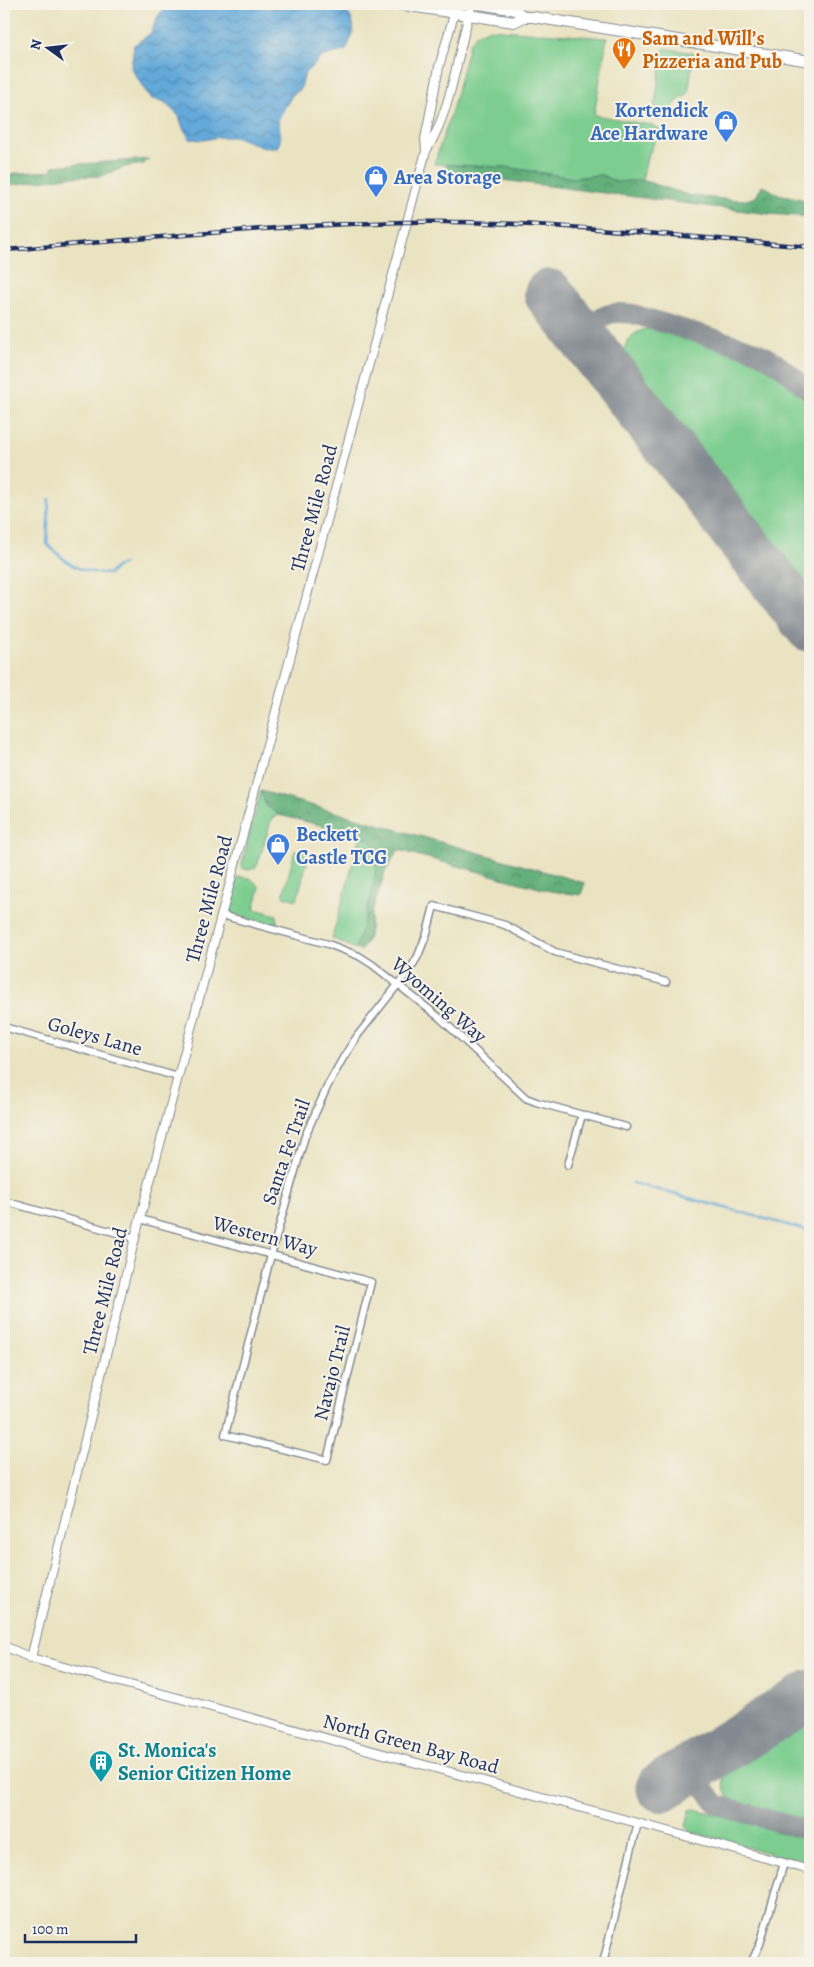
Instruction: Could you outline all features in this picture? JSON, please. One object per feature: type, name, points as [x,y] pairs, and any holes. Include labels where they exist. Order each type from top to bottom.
[{"type":"main road","points":[[397,4],[514,22],[524,17]]},
{"type":"main road","points":[[480,4],[516,10],[524,17],[810,61]]},
{"type":"street","name":"Three Mile Road","points":[[31,1658],[135,1238],[178,1076],[426,151],[433,140],[446,104],[472,4]]},
{"type":"street","name":"Three Mile Road","points":[[426,151],[425,138],[439,67],[454,13]]},
{"type":"street","name":"Santa Fe Trail","points":[[327,1460],[225,1435],[297,1162],[316,1110],[343,1058],[358,1035],[398,985],[418,956],[427,933],[434,906],[505,925],[555,952],[666,982]]},
{"type":"street","name":"Wyoming Way","points":[[221,915],[344,949],[373,965],[440,1018],[517,1091],[536,1102],[626,1127]]},
{"type":"street","name":"Goleys Lane","points":[[4,1027],[178,1076]]},
{"type":"street","points":[[568,1165],[582,1115]]},
{"type":"street","points":[[4,1201],[135,1238]]},
{"type":"street","name":"Western Way","points":[[140,1219],[372,1282],[369,1293]]},
{"type":"street","name":"Navajo Trail","points":[[327,1460],[369,1293]]},
{"type":"street","name":"North Green Bay Road","points":[[4,1646],[31,1658],[810,1870]]},
{"type":"street","points":[[603,1963],[638,1824]]},
{"type":"street","points":[[750,1963],[760,1944],[784,1863]]},
{"type":"green space","points":[[488,29],[607,38],[594,115],[651,125],[660,130],[647,158],[642,180],[616,182],[601,175],[574,178],[505,167],[434,164],[453,107],[469,44],[476,34]]},
{"type":"green space","points":[[664,48],[694,53],[688,94],[676,102],[669,116],[662,120],[656,120],[653,114]]},
{"type":"green space","points":[[149,159],[144,164],[125,167],[102,176],[67,177],[4,186],[4,174],[52,171],[52,166]]},
{"type":"green space","points":[[448,165],[505,167],[574,178],[601,175],[616,182],[642,180],[688,195],[722,199],[746,200],[756,197],[762,185],[778,194],[810,201],[810,217],[769,214],[494,179],[444,176],[441,170]]},
{"type":"green space","points":[[646,329],[658,330],[758,361],[779,375],[810,404],[810,601],[626,367],[624,354],[627,343],[639,331]]},
{"type":"green space","points":[[261,791],[266,805],[279,815],[272,818],[258,863],[255,868],[249,870],[241,868]]},
{"type":"green space","points":[[261,791],[585,883],[581,895],[550,891],[398,850],[385,872],[372,912],[369,937],[361,951],[355,949],[374,883],[376,858],[374,847],[369,840],[361,835],[279,815],[266,805]]},
{"type":"green space","points":[[361,835],[375,849],[376,869],[374,883],[355,949],[332,938]]},
{"type":"green space","points":[[295,850],[309,854],[297,900],[283,896]]},
{"type":"green space","points":[[238,877],[250,878],[260,887],[254,909],[277,915],[277,923],[271,924],[233,914],[230,908]]},
{"type":"green space","points":[[810,1712],[810,1821],[738,1803],[730,1798],[723,1786],[726,1773],[735,1761],[747,1751]]},
{"type":"green space","points":[[695,1809],[793,1836],[810,1838],[810,1864],[692,1832],[687,1828],[686,1824],[690,1810]]},
{"type":"water","points":[[166,4],[314,4],[345,9],[352,20],[353,29],[346,50],[322,57],[305,73],[301,88],[292,95],[278,120],[281,136],[278,148],[262,147],[237,137],[203,140],[190,139],[183,128],[179,116],[163,101],[152,99],[131,68],[134,45],[151,33],[157,18]]},
{"type":"waterway","points":[[49,499],[47,544],[62,558],[81,569],[98,573],[109,574],[116,567],[124,564]]},
{"type":"waterway","points":[[633,1183],[810,1231]]},
{"type":"taxiway","points":[[586,342],[594,326],[603,317],[615,313],[633,314],[750,349],[767,357],[810,392]]},
{"type":"taxiway","points":[[691,1769],[716,1804],[799,1828],[810,1829]]},
{"type":"runway","points":[[549,294],[810,627]]},
{"type":"runway","points":[[661,1787],[810,1695]]},
{"type":"railway","points":[[4,250],[254,230],[405,222],[557,226],[810,247]]},
{"type":"place","name":"Sam and Will’s Pizzeria and Pub","points":[[624,70]]},
{"type":"place","name":"Kortendick Ace Hardware","points":[[726,143]]},
{"type":"place","name":"Area Storage","points":[[376,198]]},
{"type":"place","name":"Beckett Castle TCG","points":[[278,866]]},
{"type":"place","name":"St. Monica's Senior Citizen Home","points":[[101,1783]]}]
